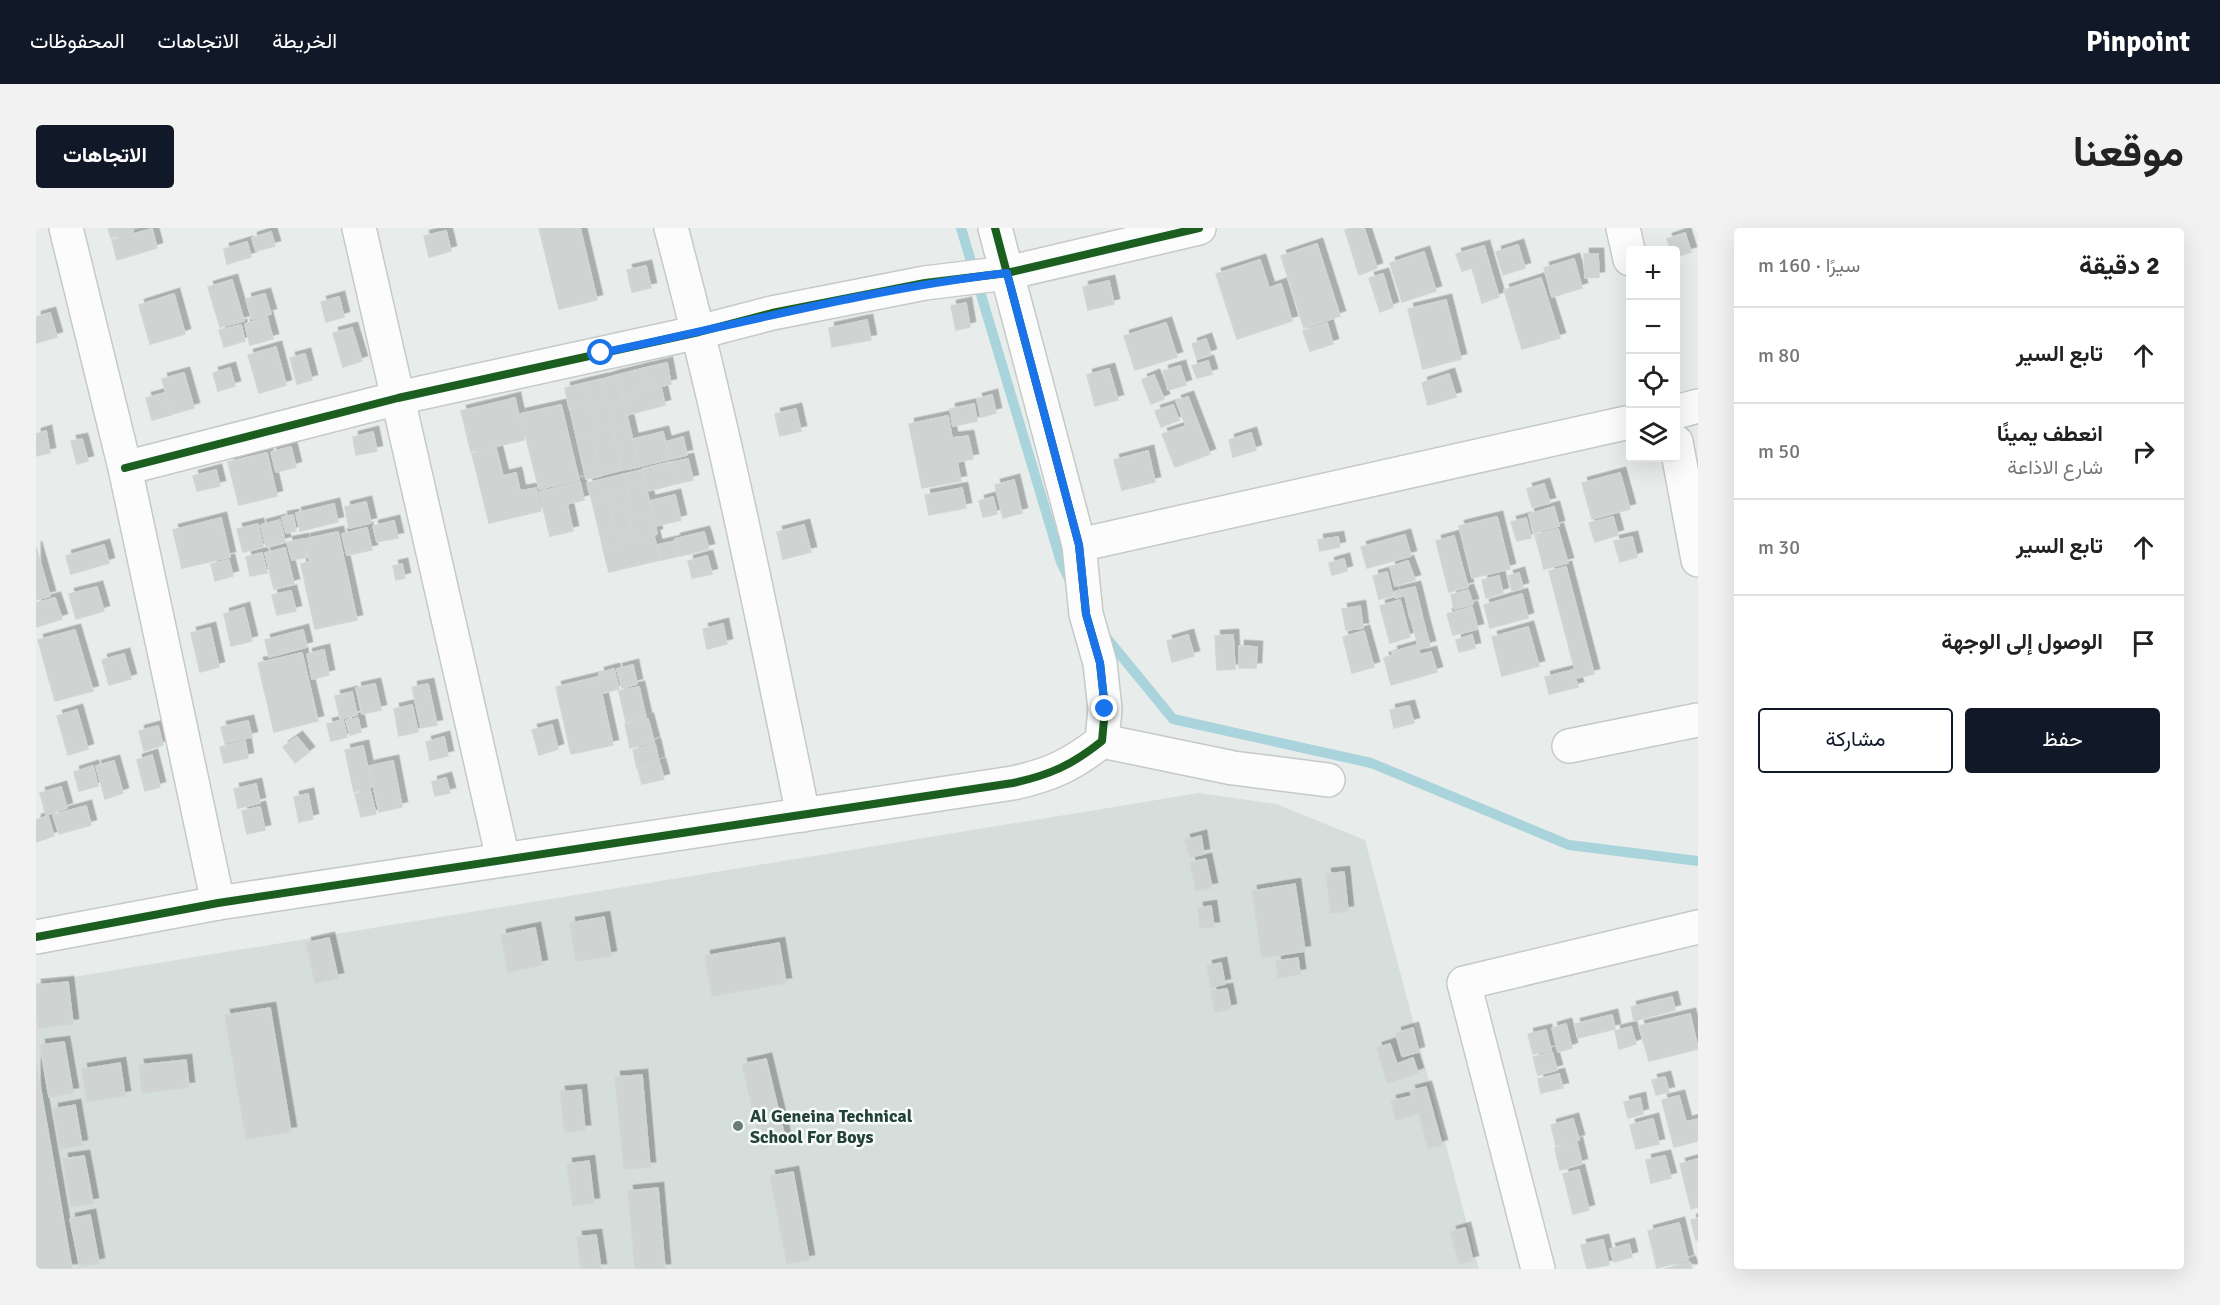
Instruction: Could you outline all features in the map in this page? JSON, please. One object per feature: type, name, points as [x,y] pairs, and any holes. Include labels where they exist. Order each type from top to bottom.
[{"type":"street","points":[[66,228],[125,468],[218,903]]},
{"type":"street","points":[[359,228],[503,860]]},
{"type":"street","points":[[671,228],[699,332],[762,612],[803,815]]},
{"type":"street","points":[[36,937],[218,903],[1043,777],[1076,762],[1102,741],[1105,709],[1100,663],[1086,614],[1079,545],[995,228]]},
{"type":"street","points":[[125,468],[398,398],[699,332],[772,313],[925,283],[1007,273],[1199,228]]},
{"type":"street","points":[[1623,228],[1627,246]]},
{"type":"street","points":[[1680,411],[1698,406]]},
{"type":"street","points":[[1079,545],[1626,423]]},
{"type":"street","points":[[1680,462],[1698,560]]},
{"type":"street","points":[[1569,746],[1698,720]]},
{"type":"street","points":[[1102,741],[1233,768],[1328,780]]},
{"type":"street","points":[[1538,1269],[1464,983],[1698,927]]},
{"type":"shaded area","name":"Al Geneina Technical School For Boys","points":[[1199,793],[1276,804],[1365,840],[1479,1269],[36,1269],[36,983]]},
{"type":"building","points":[[108,228],[132,228],[133,232],[111,238]]},
{"type":"building","points":[[539,228],[580,228],[597,300],[559,309]]},
{"type":"building","points":[[1364,228],[1377,268],[1359,275],[1345,230]]},
{"type":"building","points":[[152,229],[157,248],[117,260],[112,240]]},
{"type":"building","points":[[446,231],[451,251],[429,257],[424,236]]},
{"type":"building","points":[[271,232],[275,246],[256,251],[252,238]]},
{"type":"building","points":[[1685,233],[1691,252],[1680,256],[1680,246],[1670,246],[1667,239]]},
{"type":"building","points":[[247,242],[251,257],[227,264],[224,249]]},
{"type":"building","points":[[1317,244],[1340,316],[1304,328],[1281,256]]},
{"type":"building","points":[[1518,245],[1525,268],[1503,275],[1496,252]]},
{"type":"building","points":[[1484,246],[1499,297],[1482,303],[1472,268],[1462,271],[1456,254]]},
{"type":"building","points":[[1424,252],[1436,291],[1402,302],[1390,263]]},
{"type":"building","points":[[1584,254],[1598,254],[1599,277],[1585,278]]},
{"type":"building","points":[[1574,259],[1582,288],[1552,297],[1544,268]]},
{"type":"building","points":[[1260,260],[1269,288],[1281,284],[1292,321],[1237,339],[1216,274]]},
{"type":"building","points":[[646,266],[651,288],[632,292],[627,270]]},
{"type":"building","points":[[1383,274],[1393,307],[1380,312],[1369,278]]},
{"type":"building","points":[[1541,278],[1560,338],[1522,349],[1504,290]]},
{"type":"building","points":[[232,280],[244,321],[220,327],[208,287]]},
{"type":"building","points":[[1109,281],[1114,304],[1088,310],[1083,287]]},
{"type":"building","points":[[174,294],[185,334],[150,344],[139,305]]},
{"type":"building","points":[[265,294],[271,314],[252,319],[246,299]]},
{"type":"building","points":[[339,297],[344,317],[326,322],[321,302]]},
{"type":"building","points":[[1446,300],[1461,359],[1423,369],[1408,309]]},
{"type":"building","points":[[966,303],[970,327],[956,330],[951,306]]},
{"type":"building","points":[[50,313],[57,337],[36,343],[36,317]]},
{"type":"building","points":[[267,317],[273,339],[250,345],[245,324]]},
{"type":"building","points":[[867,320],[871,340],[832,347],[829,328]]},
{"type":"building","points":[[1166,323],[1177,357],[1135,370],[1124,336]]},
{"type":"building","points":[[1327,323],[1333,344],[1310,351],[1303,331]]},
{"type":"building","points":[[241,325],[245,341],[224,347],[219,330]]},
{"type":"building","points":[[352,328],[362,361],[343,367],[333,333]]},
{"type":"building","points":[[1206,339],[1211,354],[1197,359],[1192,344]]},
{"type":"building","points":[[276,347],[286,385],[259,393],[248,355]]},
{"type":"building","points":[[305,354],[312,380],[297,384],[290,358]]},
{"type":"building","points":[[1208,361],[1212,374],[1197,378],[1192,366]]},
{"type":"building","points":[[667,363],[671,384],[650,389],[645,368]]},
{"type":"building","points":[[1180,366],[1186,385],[1168,390],[1163,371]]},
{"type":"building","points":[[230,368],[235,386],[218,391],[213,373]]},
{"type":"building","points":[[645,368],[649,389],[622,395],[617,375]]},
{"type":"building","points":[[1109,369],[1118,400],[1095,406],[1087,375]]},
{"type":"building","points":[[184,373],[194,408],[172,414],[162,379]]},
{"type":"building","points":[[1449,374],[1456,397],[1428,405],[1422,383]]},
{"type":"building","points":[[617,375],[629,424],[614,427],[603,379]]},
{"type":"building","points":[[1154,375],[1164,399],[1151,404],[1142,380]]},
{"type":"building","points":[[602,379],[609,403],[591,408],[585,383]]},
{"type":"building","points":[[585,383],[590,403],[569,408],[565,388]]},
{"type":"building","points":[[661,387],[665,405],[627,415],[623,396]]},
{"type":"building","points":[[165,393],[171,415],[152,420],[146,398]]},
{"type":"building","points":[[992,395],[996,413],[981,417],[977,399]]},
{"type":"building","points":[[1188,397],[1210,454],[1175,467],[1162,434],[1186,426],[1176,401]]},
{"type":"building","points":[[515,398],[524,440],[471,452],[461,411]]},
{"type":"building","points":[[590,404],[597,431],[591,433],[601,476],[586,479],[570,409]]},
{"type":"building","points":[[609,404],[614,427],[597,431],[591,408]]},
{"type":"building","points":[[974,404],[977,421],[953,426],[950,409]]},
{"type":"building","points":[[561,405],[579,480],[539,489],[520,414]]},
{"type":"building","points":[[1173,405],[1179,420],[1161,427],[1155,411]]},
{"type":"building","points":[[796,409],[801,431],[780,436],[775,414]]},
{"type":"building","points":[[948,416],[952,438],[968,436],[973,459],[957,462],[961,481],[922,488],[909,424]]},
{"type":"building","points":[[629,424],[639,467],[623,470],[613,428]]},
{"type":"building","points":[[612,428],[622,470],[602,475],[591,433]]},
{"type":"building","points":[[46,431],[50,453],[36,456],[36,434]]},
{"type":"building","points":[[373,432],[377,451],[356,455],[353,437]]},
{"type":"building","points":[[663,432],[670,459],[640,466],[633,439]]},
{"type":"building","points":[[1251,433],[1256,450],[1233,457],[1229,440]]},
{"type":"building","points":[[683,437],[687,455],[670,459],[666,442]]},
{"type":"building","points":[[82,439],[88,461],[77,464],[71,441]]},
{"type":"building","points":[[291,447],[296,467],[276,472],[271,452]]},
{"type":"building","points":[[496,448],[503,476],[516,473],[520,491],[536,488],[541,511],[489,523],[472,454]]},
{"type":"building","points":[[1148,451],[1155,482],[1122,490],[1114,460]]},
{"type":"building","points":[[267,453],[277,496],[239,505],[228,462]]},
{"type":"building","points":[[688,459],[693,480],[675,484],[671,462]]},
{"type":"building","points":[[670,462],[675,484],[648,491],[642,469]]},
{"type":"building","points":[[216,470],[220,486],[197,491],[193,476]]},
{"type":"building","points":[[642,470],[645,483],[605,492],[607,497],[592,501],[587,483]]},
{"type":"building","points":[[1620,473],[1630,509],[1592,519],[1582,483]]},
{"type":"building","points":[[1014,480],[1022,513],[1003,518],[995,485]]},
{"type":"building","points":[[580,482],[584,500],[567,504],[573,531],[550,536],[539,492]]},
{"type":"building","points":[[645,484],[652,512],[629,518],[634,540],[618,544],[611,511],[631,506],[627,488]]},
{"type":"building","points":[[1544,484],[1550,503],[1532,507],[1527,489]]},
{"type":"building","points":[[626,488],[630,505],[610,510],[606,493]]},
{"type":"building","points":[[962,488],[966,508],[929,515],[925,495]]},
{"type":"building","points":[[675,495],[681,520],[656,526],[650,501]]},
{"type":"building","points":[[993,497],[997,514],[983,517],[979,501]]},
{"type":"building","points":[[607,498],[618,544],[603,548],[592,501]]},
{"type":"building","points":[[366,502],[371,523],[349,528],[345,507]]},
{"type":"building","points":[[334,504],[338,522],[300,531],[296,513]]},
{"type":"building","points":[[1554,507],[1559,526],[1533,533],[1529,514]]},
{"type":"building","points":[[653,514],[657,534],[635,540],[630,519]]},
{"type":"building","points":[[293,515],[296,531],[286,533],[282,517]]},
{"type":"building","points":[[1497,517],[1510,569],[1472,578],[1459,526]]},
{"type":"building","points":[[1613,517],[1618,535],[1595,542],[1589,523]]},
{"type":"building","points":[[221,518],[230,557],[182,568],[173,530]]},
{"type":"building","points":[[1526,518],[1531,538],[1517,541],[1511,522]]},
{"type":"building","points":[[280,520],[285,542],[266,547],[261,525]]},
{"type":"building","points":[[394,521],[398,538],[377,542],[373,526]]},
{"type":"building","points":[[258,524],[263,547],[243,552],[237,529]]},
{"type":"building","points":[[804,525],[811,552],[783,559],[777,532]]},
{"type":"building","points":[[367,528],[372,550],[347,555],[342,534]]},
{"type":"building","points":[[1558,529],[1568,563],[1544,569],[1535,535]]},
{"type":"building","points":[[338,532],[357,620],[315,629],[301,564],[310,562],[305,539]]},
{"type":"building","points":[[704,532],[709,549],[680,556],[675,539]]},
{"type":"building","points":[[1405,535],[1411,556],[1367,568],[1361,547]]},
{"type":"building","points":[[654,536],[660,560],[609,572],[603,549]]},
{"type":"building","points":[[1454,536],[1468,587],[1449,592],[1436,541]]},
{"type":"building","points":[[1338,537],[1340,547],[1320,551],[1318,540]]},
{"type":"building","points":[[1632,537],[1637,557],[1620,562],[1614,541]]},
{"type":"building","points":[[303,539],[307,557],[292,560],[287,542]]},
{"type":"building","points":[[676,541],[679,556],[661,560],[657,545]]},
{"type":"building","points":[[104,545],[109,563],[71,574],[66,556]]},
{"type":"building","points":[[36,547],[50,596],[36,600]]},
{"type":"building","points":[[285,548],[294,584],[274,589],[265,553]]},
{"type":"building","points":[[262,553],[267,573],[250,576],[246,557]]},
{"type":"building","points":[[707,556],[712,574],[692,578],[688,561]]},
{"type":"building","points":[[1344,559],[1347,571],[1332,575],[1329,563]]},
{"type":"building","points":[[229,560],[233,576],[215,581],[211,564]]},
{"type":"building","points":[[1408,561],[1415,580],[1395,586],[1390,567]]},
{"type":"building","points":[[402,564],[405,578],[396,580],[393,566]]},
{"type":"building","points":[[1566,567],[1594,674],[1577,678],[1549,571]]},
{"type":"building","points":[[1387,572],[1393,596],[1379,599],[1373,576]]},
{"type":"building","points":[[1519,573],[1523,588],[1512,591],[1508,576]]},
{"type":"building","points":[[1499,576],[1503,593],[1486,598],[1482,580]]},
{"type":"building","points":[[97,587],[104,611],[76,619],[69,594]]},
{"type":"building","points":[[1415,587],[1422,615],[1410,618],[1405,595],[1396,598],[1394,592]]},
{"type":"building","points":[[1468,590],[1473,604],[1454,609],[1451,595]]},
{"type":"building","points":[[291,591],[296,611],[277,615],[272,595]]},
{"type":"building","points":[[1522,594],[1528,618],[1490,628],[1484,605]]},
{"type":"building","points":[[55,598],[62,619],[36,627],[36,603]]},
{"type":"building","points":[[1400,600],[1410,637],[1390,643],[1380,606]]},
{"type":"building","points":[[1360,606],[1363,628],[1346,630],[1342,609]]},
{"type":"building","points":[[1472,607],[1478,629],[1453,635],[1447,614]]},
{"type":"building","points":[[244,608],[252,641],[231,646],[224,614]]},
{"type":"building","points":[[1422,616],[1430,646],[1419,649],[1411,619]]},
{"type":"building","points":[[723,624],[727,644],[707,649],[703,629]]},
{"type":"building","points":[[1528,627],[1539,666],[1502,676],[1492,637]]},
{"type":"building","points":[[210,628],[219,667],[200,672],[191,633]]},
{"type":"building","points":[[75,630],[93,691],[55,701],[38,640]]},
{"type":"building","points":[[303,630],[307,647],[269,657],[265,640]]},
{"type":"building","points":[[1364,631],[1374,667],[1352,673],[1343,637]]},
{"type":"building","points":[[1188,635],[1194,656],[1172,662],[1167,641]]},
{"type":"building","points":[[1233,635],[1235,669],[1217,670],[1215,636]]},
{"type":"building","points":[[1472,635],[1475,648],[1459,652],[1456,640]]},
{"type":"building","points":[[1417,645],[1420,655],[1431,652],[1437,672],[1391,685],[1384,658],[1393,655],[1392,652]]},
{"type":"building","points":[[1239,646],[1257,647],[1256,668],[1239,668]]},
{"type":"building","points":[[324,650],[329,675],[312,679],[307,654]]},
{"type":"building","points":[[302,653],[318,721],[274,732],[258,663]]},
{"type":"building","points":[[124,654],[131,679],[109,685],[102,660]]},
{"type":"building","points":[[633,665],[637,684],[622,688],[617,669]]},
{"type":"building","points":[[614,669],[619,689],[604,693],[599,673]]},
{"type":"building","points":[[1573,670],[1578,687],[1549,694],[1545,677]]},
{"type":"building","points":[[598,677],[613,745],[571,754],[556,687]]},
{"type":"building","points":[[375,684],[381,710],[362,714],[356,688]]},
{"type":"building","points":[[428,684],[437,725],[421,728],[412,687]]},
{"type":"building","points":[[639,687],[646,718],[626,722],[619,691]]},
{"type":"building","points":[[352,692],[357,715],[340,719],[335,696]]},
{"type":"building","points":[[412,705],[418,732],[399,736],[394,709]]},
{"type":"building","points":[[1409,706],[1414,723],[1394,728],[1390,710]]},
{"type":"building","points":[[77,710],[88,749],[68,755],[57,716]]},
{"type":"building","points":[[358,718],[361,732],[350,735],[346,720]]},
{"type":"building","points":[[648,719],[654,742],[630,748],[625,724]]},
{"type":"building","points":[[343,720],[347,737],[331,741],[327,724]]},
{"type":"building","points":[[248,721],[252,737],[225,743],[221,727]]},
{"type":"building","points":[[552,725],[558,749],[539,755],[532,730]]},
{"type":"building","points":[[158,726],[163,745],[144,751],[139,731]]},
{"type":"building","points":[[297,737],[309,752],[295,763],[283,747]]},
{"type":"building","points":[[444,737],[448,756],[430,760],[426,742]]},
{"type":"building","points":[[245,741],[248,758],[224,763],[220,747]]},
{"type":"building","points":[[655,744],[659,762],[637,768],[633,750]]},
{"type":"building","points":[[363,746],[372,787],[354,792],[345,750]]},
{"type":"building","points":[[152,755],[160,787],[145,791],[137,760]]},
{"type":"building","points":[[114,761],[123,793],[105,799],[96,766]]},
{"type":"building","points":[[393,761],[402,807],[379,812],[369,766]]},
{"type":"building","points":[[660,764],[664,779],[642,784],[638,769]]},
{"type":"building","points":[[93,766],[98,786],[79,791],[74,772]]},
{"type":"building","points":[[446,778],[450,793],[435,796],[432,782]]},
{"type":"building","points":[[256,784],[260,803],[238,808],[234,789]]},
{"type":"building","points":[[61,787],[67,808],[46,815],[40,793]]},
{"type":"building","points":[[370,790],[376,814],[361,817],[355,794]]},
{"type":"building","points":[[308,794],[313,819],[299,822],[294,797]]},
{"type":"building","points":[[86,806],[91,825],[59,834],[53,815]]},
{"type":"building","points":[[260,807],[265,830],[247,834],[242,811]]},
{"type":"building","points":[[48,816],[54,836],[36,842],[36,820]]},
{"type":"building","points":[[1201,836],[1204,854],[1190,857],[1185,840]]},
{"type":"building","points":[[1206,859],[1212,888],[1196,891],[1190,862]]},
{"type":"building","points":[[1344,872],[1348,911],[1331,913],[1326,874]]},
{"type":"building","points":[[1295,884],[1305,951],[1262,958],[1252,891]]},
{"type":"building","points":[[1211,906],[1214,927],[1200,928],[1198,908]]},
{"type":"building","points":[[604,917],[611,956],[576,961],[570,923]]},
{"type":"building","points":[[535,928],[542,965],[508,972],[501,935]]},
{"type":"building","points":[[329,938],[338,978],[315,983],[306,943]]},
{"type":"building","points":[[779,943],[786,983],[712,996],[705,956]]},
{"type":"building","points":[[1298,958],[1300,974],[1278,978],[1276,961]]},
{"type":"building","points":[[1221,963],[1225,984],[1211,987],[1207,966]]},
{"type":"building","points":[[68,982],[73,1024],[38,1028],[36,985]]},
{"type":"building","points":[[1227,989],[1231,1009],[1215,1012],[1211,991]]},
{"type":"building","points":[[1672,997],[1675,1010],[1634,1021],[1631,1007]]},
{"type":"building","points":[[270,1008],[291,1132],[246,1139],[225,1015]]},
{"type":"building","points":[[1690,1014],[1698,1049],[1649,1061],[1639,1026]]},
{"type":"building","points":[[1612,1015],[1615,1029],[1578,1038],[1575,1024]]},
{"type":"building","points":[[1566,1024],[1572,1048],[1558,1052],[1552,1028]]},
{"type":"building","points":[[1631,1027],[1636,1044],[1619,1049],[1615,1031]]},
{"type":"building","points":[[1413,1028],[1419,1052],[1402,1056],[1396,1033]]},
{"type":"building","points":[[1546,1030],[1551,1050],[1533,1054],[1528,1034]]},
{"type":"building","points":[[64,1042],[73,1093],[49,1097],[40,1045]]},
{"type":"building","points":[[1390,1044],[1397,1064],[1413,1058],[1418,1073],[1387,1083],[1377,1048]]},
{"type":"building","points":[[1552,1052],[1557,1070],[1538,1075],[1533,1057]]},
{"type":"building","points":[[766,1059],[786,1142],[762,1148],[742,1064]]},
{"type":"building","points":[[186,1060],[189,1087],[142,1093],[139,1065]]},
{"type":"building","points":[[36,1063],[72,1269],[36,1269]]},
{"type":"building","points":[[120,1063],[125,1096],[87,1102],[82,1069]]},
{"type":"building","points":[[1559,1074],[1563,1088],[1541,1093],[1538,1079]]},
{"type":"building","points":[[642,1075],[650,1167],[624,1169],[615,1077]]},
{"type":"building","points":[[1665,1077],[1669,1092],[1656,1095],[1652,1080]]},
{"type":"building","points":[[1426,1087],[1442,1145],[1428,1148],[1419,1113],[1396,1120],[1391,1101],[1412,1096],[1410,1091]]},
{"type":"building","points":[[581,1090],[585,1130],[565,1132],[560,1092]]},
{"type":"building","points":[[1679,1096],[1686,1122],[1698,1119],[1698,1141],[1674,1147],[1662,1100]]},
{"type":"building","points":[[1640,1098],[1643,1114],[1628,1118],[1624,1102]]},
{"type":"building","points":[[75,1105],[82,1145],[60,1149],[53,1109]]},
{"type":"building","points":[[1573,1119],[1579,1140],[1556,1146],[1551,1125]]},
{"type":"building","points":[[1653,1119],[1659,1144],[1636,1149],[1630,1125]]},
{"type":"building","points":[[1577,1143],[1582,1164],[1560,1170],[1555,1148]]},
{"type":"building","points":[[84,1156],[93,1203],[71,1207],[63,1159]]},
{"type":"building","points":[[1665,1156],[1671,1178],[1651,1183],[1646,1160]]},
{"type":"building","points":[[1698,1159],[1698,1207],[1691,1209],[1680,1164]]},
{"type":"building","points":[[589,1161],[594,1203],[573,1206],[567,1164]]},
{"type":"building","points":[[1579,1170],[1589,1210],[1573,1214],[1563,1174]]},
{"type":"building","points":[[793,1172],[809,1260],[787,1264],[770,1176]]},
{"type":"building","points":[[658,1188],[665,1269],[635,1269],[628,1191]]},
{"type":"building","points":[[90,1215],[99,1263],[80,1267],[70,1219]]},
{"type":"building","points":[[1698,1218],[1698,1240],[1696,1240],[1691,1220]]},
{"type":"building","points":[[1679,1223],[1688,1260],[1657,1268],[1648,1231]]},
{"type":"building","points":[[1465,1228],[1473,1261],[1459,1264],[1451,1232]]},
{"type":"building","points":[[596,1235],[601,1269],[581,1269],[577,1237]]},
{"type":"building","points":[[1603,1240],[1609,1265],[1587,1269],[1581,1245]]},
{"type":"building","points":[[1629,1244],[1632,1257],[1614,1262],[1610,1249]]},
{"type":"building","points":[[1690,1262],[1692,1269],[1664,1269]]},
{"type":"waterway","points":[[961,228],[1061,562],[1071,583]]},
{"type":"waterway","points":[[1105,636],[1173,719],[1371,763],[1569,845],[1698,861]]},
{"type":"cycle path","points":[[36,937],[218,903],[1013,783],[1060,768],[1102,741],[1105,709],[1100,663],[1086,614],[1079,545],[995,228]]},
{"type":"cycle path","points":[[125,468],[398,398],[699,332],[772,313],[925,283],[1007,273],[1199,228]]},
{"type":"place","name":"Al Geneina Technical School For Boys","points":[[738,1126]]},
{"type":"route","points":[[601,353],[846,298],[925,283],[1007,273],[1079,545],[1086,614],[1100,663],[1105,709]]}]
